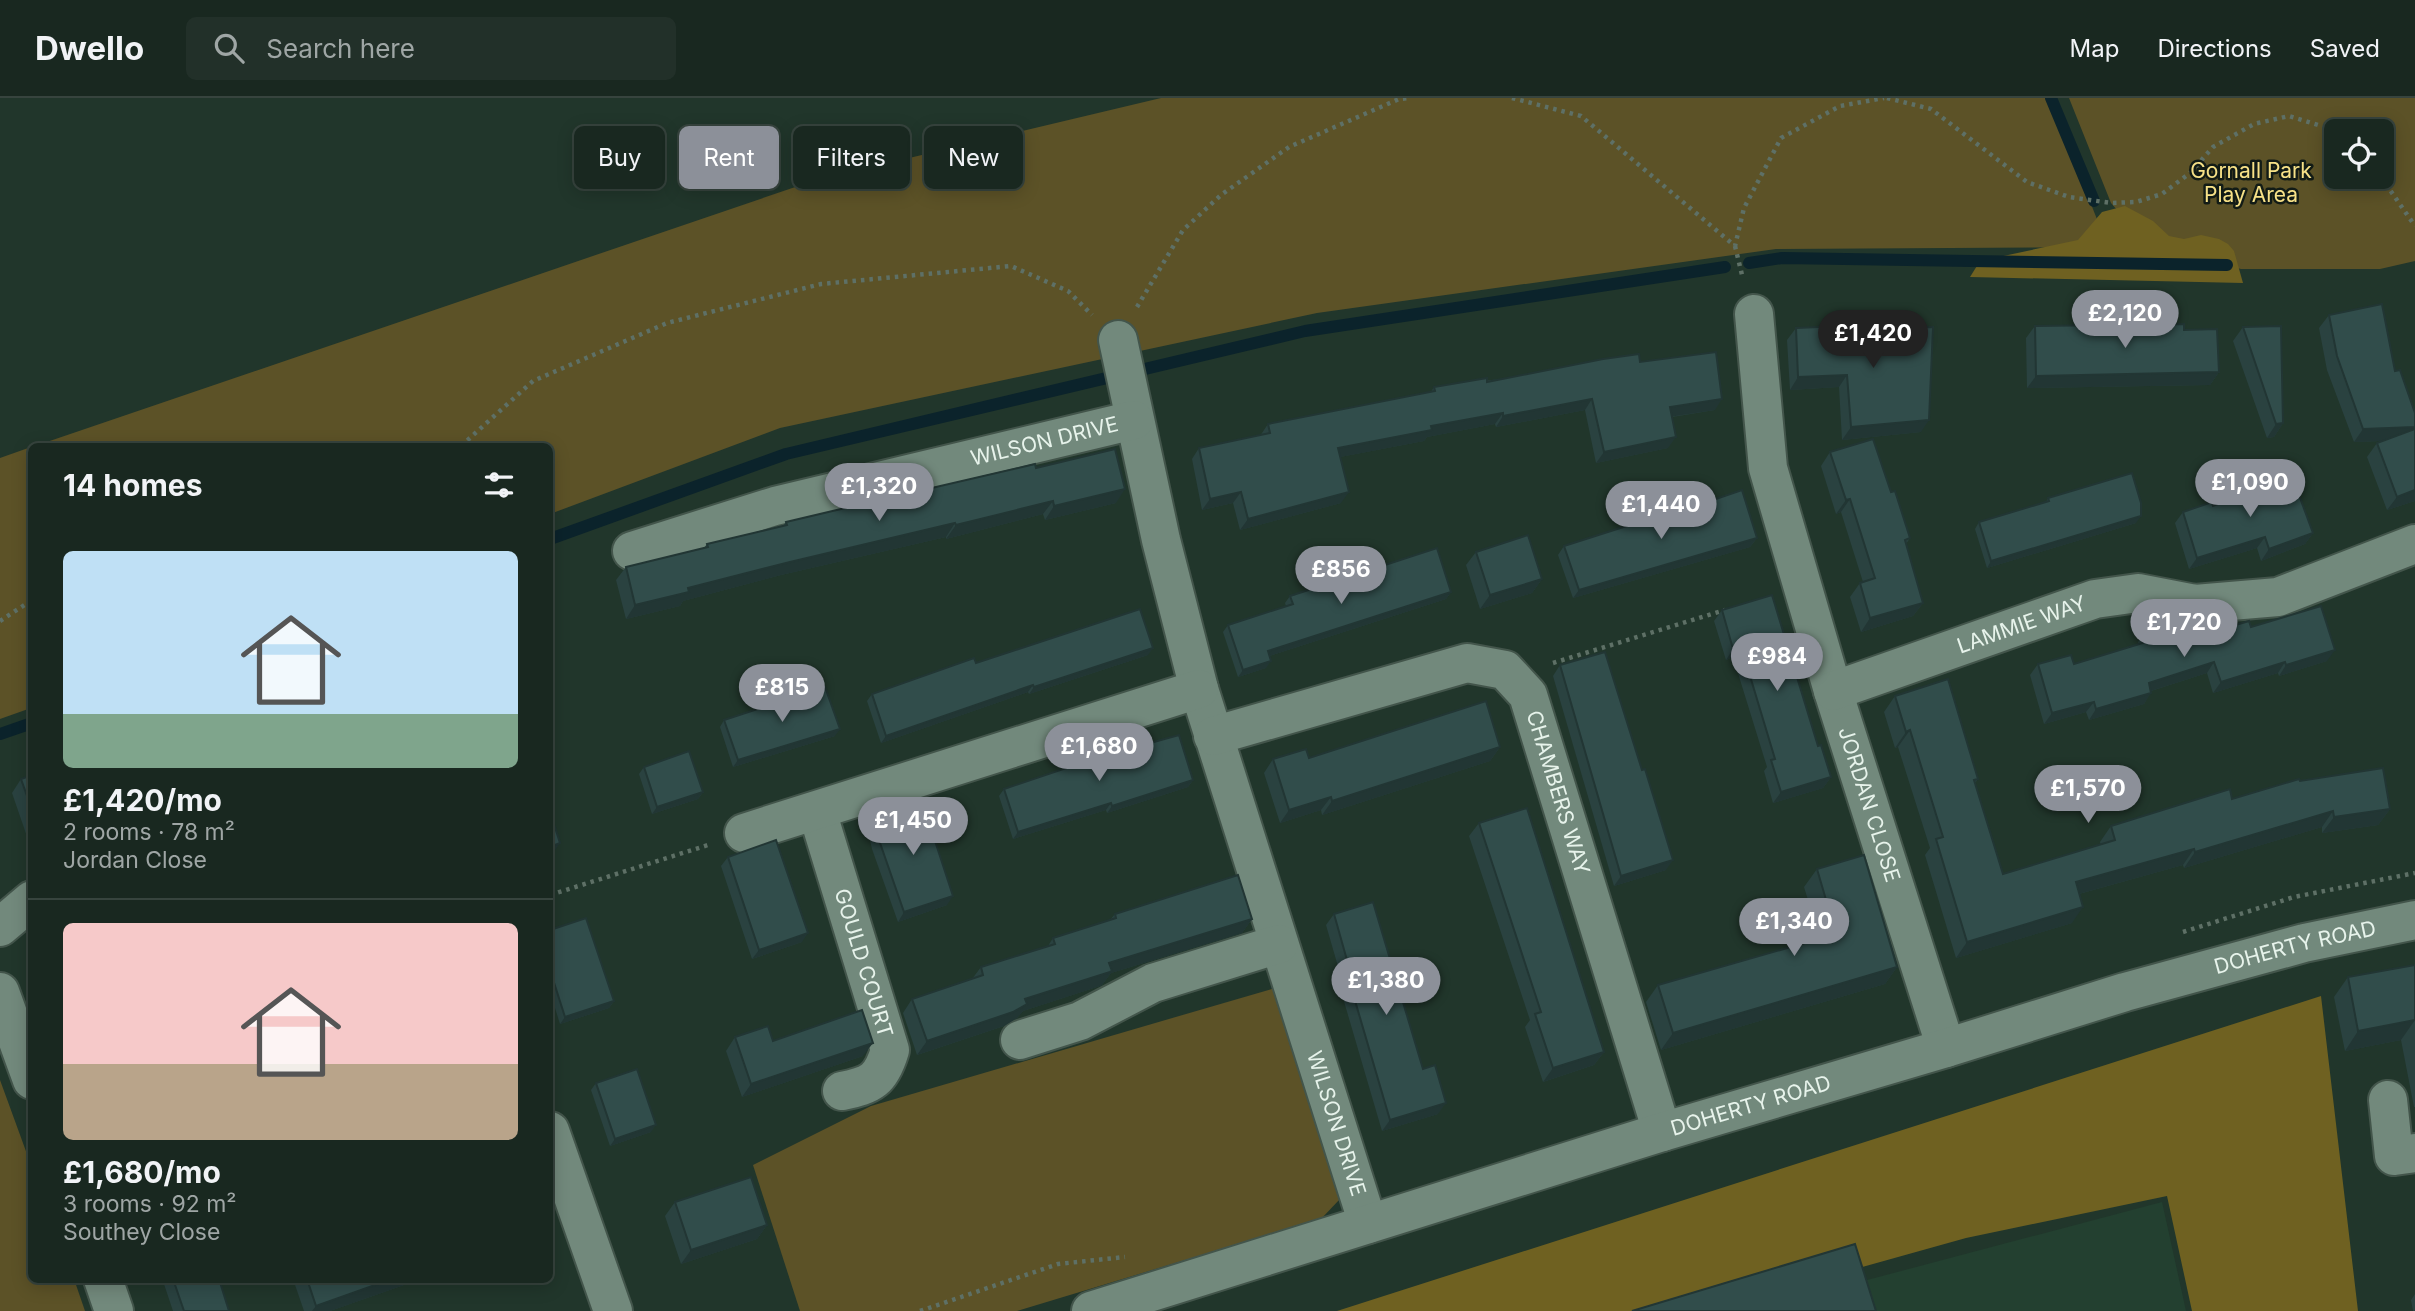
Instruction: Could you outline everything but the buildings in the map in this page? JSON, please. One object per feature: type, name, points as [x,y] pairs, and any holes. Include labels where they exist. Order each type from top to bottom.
[{"type":"street","name":"JORDAN CLOSE","points":[[1749,299],[1768,468],[1833,691],[1946,1048]]},
{"type":"street","name":"WILSON DRIVE","points":[[632,551],[775,506],[1125,378],[1161,540],[1199,689],[1368,1224]]},
{"type":"street","name":"LAMMIE WAY","points":[[1833,691],[2095,599],[2138,593],[2195,604],[2278,597],[2415,544]]},
{"type":"street","name":"CHAMBERS WAY","points":[[1213,736],[1467,663],[1505,670],[1528,695],[1662,1132]]},
{"type":"street","points":[[727,839],[1199,689]]},
{"type":"street","name":"GOULD COURT","points":[[817,811],[890,1050],[884,1071],[866,1086],[842,1091]]},
{"type":"street","points":[[0,927],[28,903]]},
{"type":"street","name":"DOHERTY ROAD","points":[[1091,1311],[1662,1132],[2125,992],[2304,943],[2415,920]]},
{"type":"street","points":[[1020,1040],[1080,1021],[1153,983],[1279,944]]},
{"type":"street","points":[[0,992],[28,1069]]},
{"type":"street","points":[[2388,1100],[2394,1156],[2415,1153]]},
{"type":"street","points":[[553,1139],[614,1311]]},
{"type":"street","points":[[104,1283],[114,1311]]},
{"type":"path","points":[[1125,378],[1183,230],[1221,195],[1289,146],[1399,99],[1410,98]]},
{"type":"path","points":[[1512,98],[1581,116],[1735,246]]},
{"type":"path","points":[[1749,299],[1735,246],[1744,208],[1781,138],[1840,106],[1885,98],[1931,109],[2027,182],[2069,197],[2111,203],[2136,202],[2162,194],[2190,173],[2213,147],[2254,124],[2289,116],[2324,127]]},
{"type":"path","points":[[2389,189],[2415,226]]},
{"type":"path","points":[[464,443],[533,381],[667,323],[821,284],[1011,266],[1068,291],[1125,378]]},
{"type":"path","points":[[0,621],[28,603]]},
{"type":"path","points":[[1528,695],[1520,673],[1730,608]]},
{"type":"path","points":[[553,894],[727,839]]},
{"type":"shaded area","points":[[2125,206],[2153,221],[2169,236],[2184,239],[2201,235],[2228,244],[2234,251],[2243,283],[1970,277],[1980,261],[2078,240],[2102,212]]},
{"type":"shaded area","points":[[2321,996],[2358,1311],[2192,1311],[2167,1196],[1966,1238],[1705,1311],[1337,1311]]},
{"type":"shaded area","points":[[2162,1202],[2186,1311],[1750,1311]]},
{"type":"green space","points":[[1161,98],[2049,98],[2108,247],[1776,249],[1317,313],[780,428],[553,513],[553,443],[44,443],[793,188],[910,189],[910,158],[924,155],[924,189],[1023,189],[1023,131]]},
{"type":"green space","name":"Gornall Park Play Area","points":[[2069,98],[2415,98],[2415,261],[2380,269],[2241,269],[2170,251],[2126,220],[2111,203]]},
{"type":"green space","points":[[28,448],[28,709],[0,719],[0,458]]},
{"type":"green space","points":[[1275,988],[1340,1199],[1321,1219],[1017,1311],[800,1311],[753,1165],[871,1106]]},
{"type":"green space","points":[[0,1080],[28,1157],[28,1283],[75,1283],[85,1311],[0,1311]]},
{"type":"waterway","points":[[2051,98],[2094,201]]},
{"type":"waterway","points":[[1749,263],[1782,258],[2227,265]]},
{"type":"waterway","points":[[553,538],[786,454],[1305,331],[1725,267]]},
{"type":"waterway","points":[[0,734],[28,724]]}]
